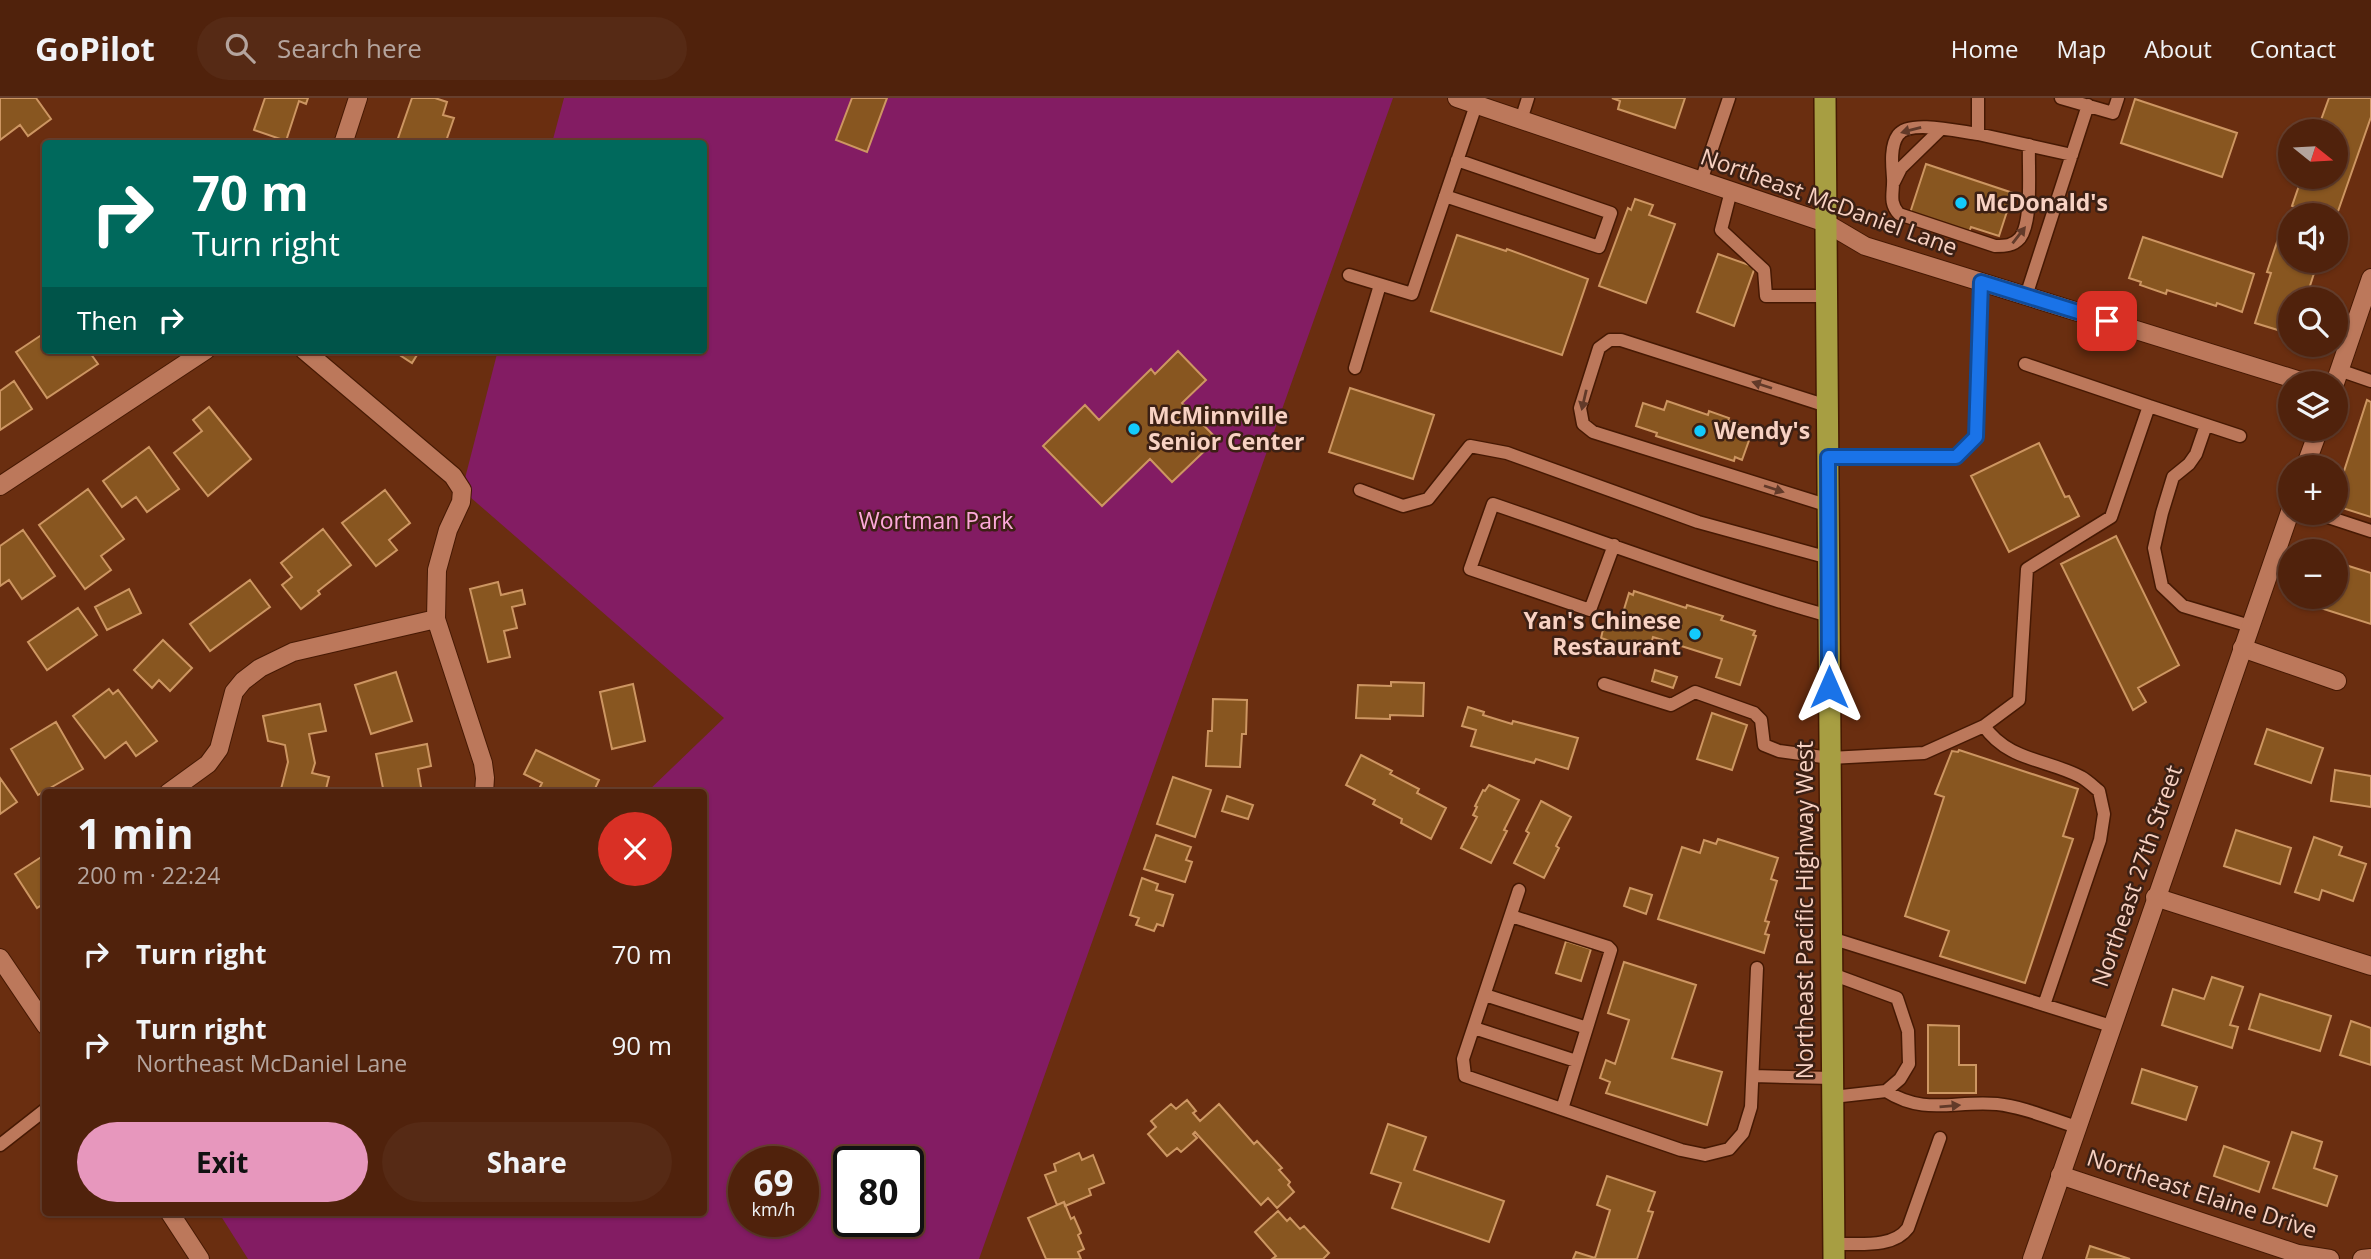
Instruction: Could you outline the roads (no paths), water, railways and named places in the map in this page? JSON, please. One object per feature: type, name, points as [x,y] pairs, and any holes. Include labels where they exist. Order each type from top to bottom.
[{"type":"highway","name":"Northeast Pacific Highway West","points":[[1825,98],[1834,1252]]},
{"type":"street","points":[[344,140],[358,98]]},
{"type":"street","name":"Northeast McDaniel Lane","points":[[1457,98],[1826,223],[1865,246],[2278,374]]},
{"type":"street","points":[[2339,371],[2371,278]]},
{"type":"street","points":[[0,486],[200,354]]},
{"type":"street","points":[[309,354],[453,476],[462,490],[461,502],[436,570],[436,619],[483,763],[484,789]]},
{"type":"street","name":"Northeast 27th Street","points":[[2032,1259],[2285,525]]},
{"type":"street","points":[[174,789],[208,764],[219,749],[234,692],[260,668],[293,652],[436,619]]},
{"type":"street","points":[[2242,648],[2337,681]]},
{"type":"street","points":[[2155,897],[2371,966]]},
{"type":"street","points":[[0,958],[42,1020]]},
{"type":"street","name":"Northeast Elaine Drive","points":[[2060,1175],[2298,1254],[2330,1259]]},
{"type":"street","points":[[172,1216],[200,1259]]},
{"type":"street","points":[[2362,1259],[2371,1258]]},
{"type":"lane","points":[[1521,120],[1528,98]]},
{"type":"lane","points":[[1701,181],[1729,98]]},
{"type":"lane","points":[[1978,98],[1978,134]]},
{"type":"lane","points":[[2060,98],[2113,113],[2118,98]]},
{"type":"lane","points":[[1349,275],[1412,294],[1476,104]]},
{"type":"lane","points":[[2025,296],[2088,105]]},
{"type":"lane","points":[[1894,182],[1893,148],[1898,134],[1905,129],[1918,127],[1978,134],[2072,155]]},
{"type":"lane","points":[[1941,129],[1901,168],[1891,195],[1894,208],[1899,214],[1995,246],[2010,246],[2020,238],[2026,226],[2029,145]]},
{"type":"lane","points":[[1445,197],[1599,247],[1611,213],[1457,160]]},
{"type":"lane","points":[[1731,191],[1721,230],[1764,270],[1766,296],[1826,296]]},
{"type":"lane","points":[[1828,457],[1956,457],[1976,437],[1981,282]]},
{"type":"lane","points":[[1355,368],[1380,285]]},
{"type":"lane","points":[[1827,406],[1621,340],[1610,340],[1599,348],[1580,408],[1583,424],[1593,432],[1829,506]]},
{"type":"lane","points":[[2025,364],[2240,436]]},
{"type":"lane","points":[[2348,378],[2371,381]]},
{"type":"lane","points":[[1604,684],[1671,705],[1695,692],[1754,713],[1761,720],[1764,745],[1779,751],[1830,758],[1924,753],[1984,726],[2019,699],[2026,569],[2111,517],[2149,406]]},
{"type":"lane","points":[[2206,425],[2196,454],[2189,464],[2172,477],[2162,513],[2154,548],[2162,586],[2183,606],[2250,626]]},
{"type":"lane","points":[[1360,490],[1403,506],[1428,499],[1471,446],[1507,453],[1698,522],[1829,558]]},
{"type":"lane","points":[[1614,545],[1590,610],[1470,569],[1493,504],[1829,616]]},
{"type":"lane","points":[[2348,523],[2371,531]]},
{"type":"lane","points":[[1984,726],[1991,737],[2021,757],[2081,777],[2099,791],[2104,814],[2100,840],[2044,1005]]},
{"type":"lane","points":[[1520,890],[1463,1059],[1465,1076],[1681,1150],[1704,1155],[1729,1150],[1743,1133],[1751,1107],[1758,968]]},
{"type":"lane","points":[[1511,916],[1611,950],[1562,1109]]},
{"type":"lane","points":[[1831,938],[2111,1027]]},
{"type":"lane","points":[[1832,974],[1897,998],[1908,1031],[1909,1064],[1900,1079],[1886,1091]]},
{"type":"lane","points":[[1485,995],[1587,1028]]},
{"type":"lane","points":[[1474,1028],[1576,1061]]},
{"type":"lane","points":[[1753,1076],[1832,1088],[1886,1091],[1900,1100],[1917,1105],[1936,1107],[2000,1104],[2077,1126]]},
{"type":"lane","points":[[1,1144],[42,1112]]},
{"type":"lane","points":[[1834,1252],[1891,1241],[1904,1234],[1940,1138]]},
{"type":"place","name":"McDonald's","points":[[1961,203]]},
{"type":"place","name":"McMinnville Senior Center","points":[[1134,429]]},
{"type":"place","name":"Wendy's","points":[[1700,431]]},
{"type":"place","name":"Yan's Chinese Restaurant","points":[[1695,634]]},
{"type":"park label","name":"Wortman Park","points":[[936,521]]}]
